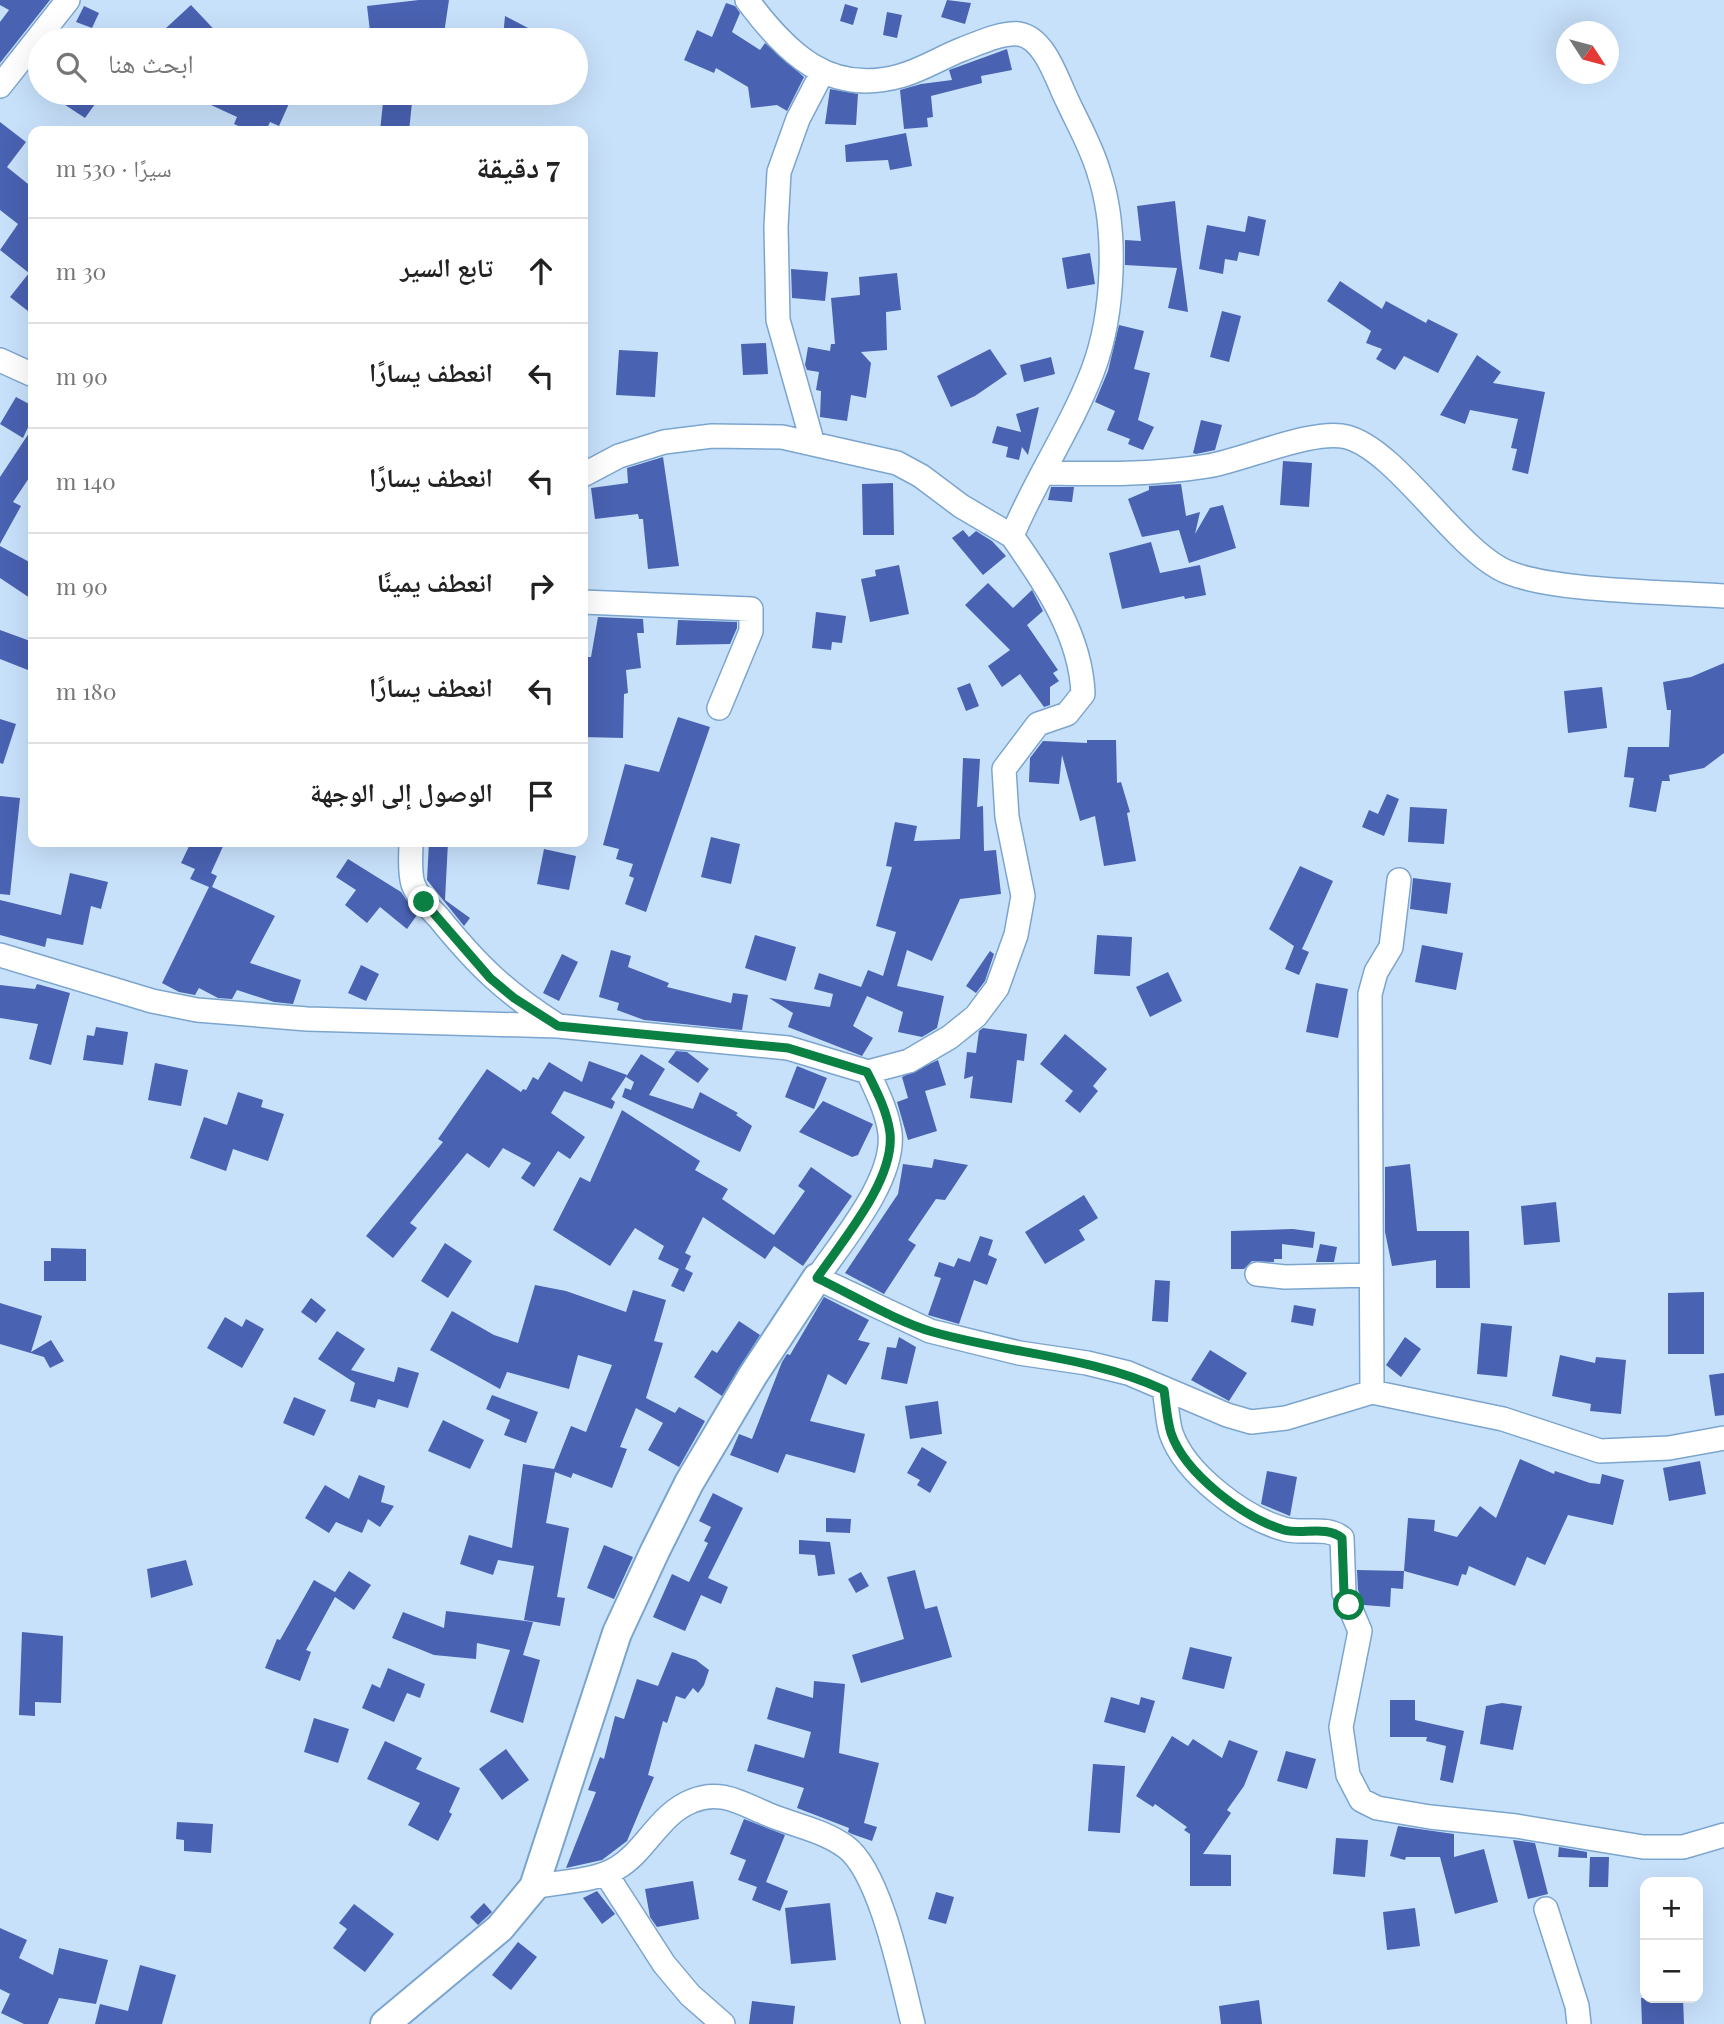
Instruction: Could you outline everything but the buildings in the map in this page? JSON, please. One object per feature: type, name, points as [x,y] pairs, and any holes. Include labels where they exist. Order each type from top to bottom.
[{"type":"street","points":[[46,28],[68,0]]},
{"type":"street","points":[[747,0],[794,55],[822,73],[852,80],[875,81],[902,75],[941,57],[1009,34],[1030,38],[1048,60],[1100,173],[1108,219],[1108,315],[1093,369],[1012,536]]},
{"type":"street","points":[[0,86],[28,51]]},
{"type":"street","points":[[813,444],[778,320],[776,227],[779,173],[798,119],[822,73]]},
{"type":"street","points":[[0,360],[28,373]]},
{"type":"street","points":[[0,955],[152,1001],[197,1010],[307,1019],[558,1026],[788,1048],[867,1072],[909,1061],[950,1037],[976,1016],[998,988],[1016,935],[1023,896],[1007,817],[1004,769],[1038,724],[1067,714],[1083,694],[1082,675],[1058,607],[1012,536],[897,463],[782,438],[712,436],[664,442],[619,456],[588,472]]},
{"type":"street","points":[[1044,472],[1137,476],[1210,466],[1316,437],[1346,436],[1374,452],[1472,547],[1499,568],[1556,584],[1724,596]]},
{"type":"street","points":[[588,602],[751,609],[751,631],[719,708]]},
{"type":"street","points":[[411,847],[410,874],[424,902],[490,978],[514,998],[558,1026]]},
{"type":"street","points":[[1372,1392],[1370,993],[1376,972],[1391,947],[1399,880]]},
{"type":"street","points":[[385,2024],[500,1928],[534,1887],[617,1633],[649,1563],[689,1483],[753,1375],[872,1197],[886,1166],[890,1136],[886,1111],[867,1072]]},
{"type":"street","points":[[1257,1274],[1285,1277],[1371,1275]]},
{"type":"street","points":[[817,1278],[930,1331],[1019,1353],[1087,1363],[1128,1373],[1164,1390],[1251,1422],[1286,1418],[1372,1392],[1503,1419],[1600,1451],[1669,1448],[1724,1438]]},
{"type":"street","points":[[1164,1390],[1171,1434],[1183,1454],[1203,1478],[1245,1515],[1286,1530],[1331,1532],[1342,1538],[1344,1593],[1360,1632],[1341,1727],[1348,1776],[1361,1800],[1377,1808],[1430,1817],[1516,1826],[1643,1847],[1683,1847],[1724,1835]]},
{"type":"street","points":[[534,1887],[606,1874],[627,1860],[677,1808],[713,1795],[736,1800],[834,1839],[855,1856],[878,1896],[913,2024]]},
{"type":"street","points":[[606,1874],[664,1964],[690,1995],[723,2024]]},
{"type":"street","points":[[1546,1909],[1577,2006],[1579,2024]]},
{"type":"route","points":[[424,902],[490,978],[514,998],[558,1026],[788,1048],[867,1072],[886,1111],[890,1136],[886,1166],[872,1197],[817,1278],[930,1331],[1019,1353],[1087,1363],[1128,1373],[1164,1390],[1171,1434],[1183,1454],[1203,1478],[1245,1515],[1286,1530],[1331,1532],[1342,1538],[1344,1593],[1349,1605]]}]
